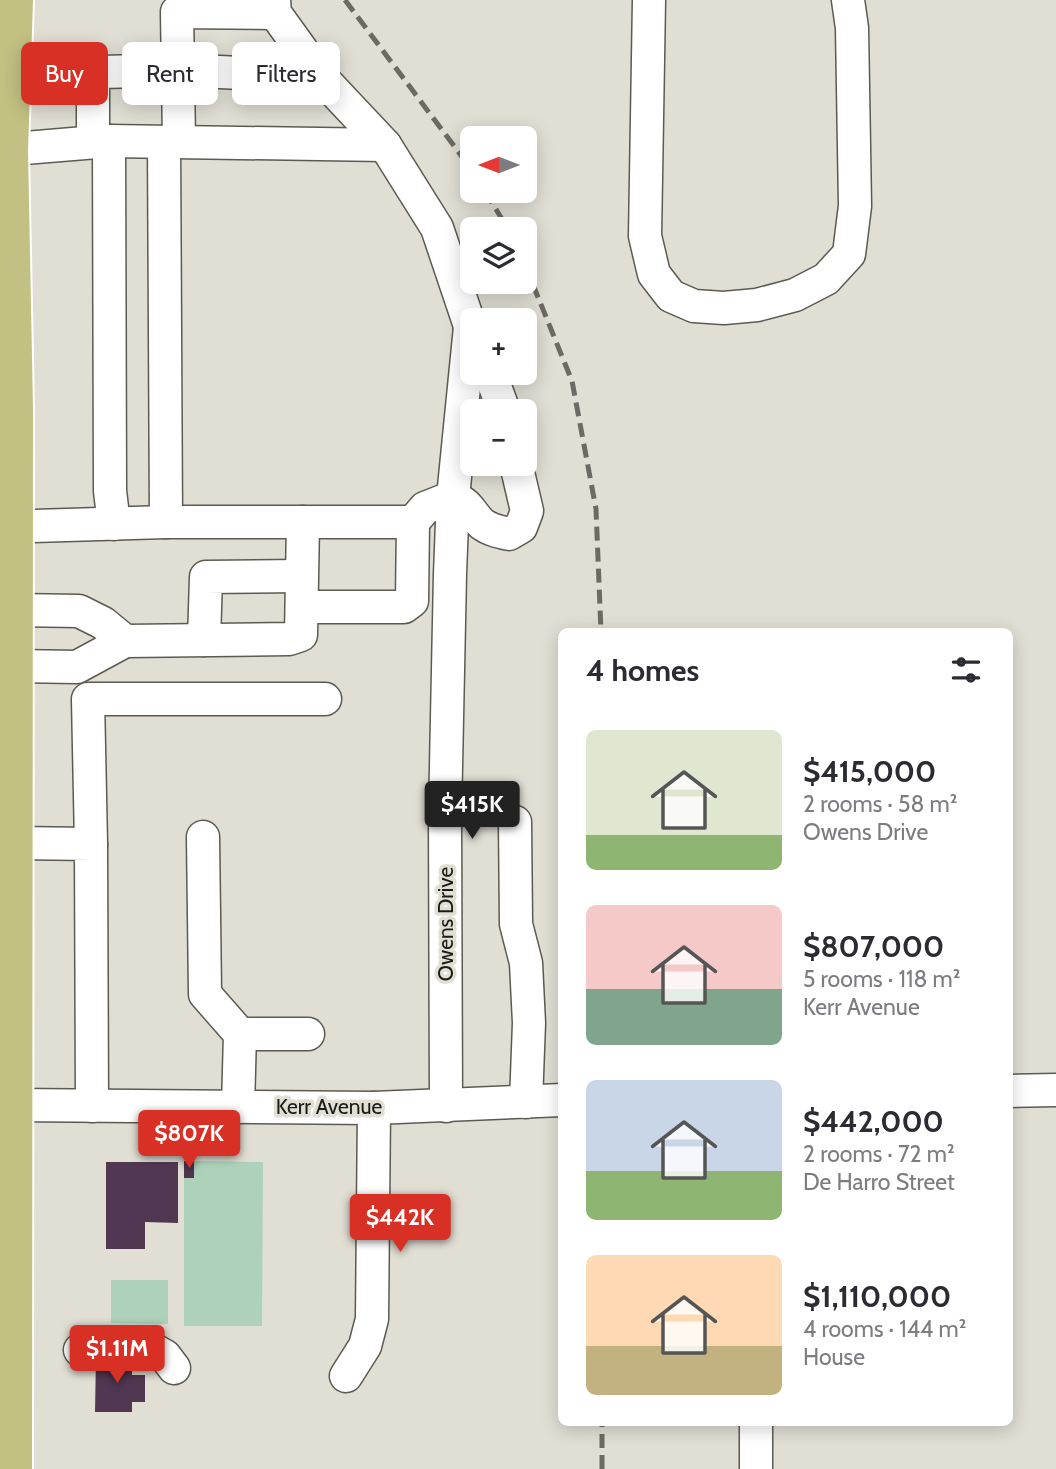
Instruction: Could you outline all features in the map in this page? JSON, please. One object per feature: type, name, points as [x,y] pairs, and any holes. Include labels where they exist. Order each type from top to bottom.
[{"type":"main road","points":[[9,24],[5,150],[7,527],[14,610],[15,843],[7,917],[13,1105],[4,1338],[13,1469]]},
{"type":"street","points":[[649,0],[645,236],[654,274],[671,296],[694,306],[724,308],[757,305],[795,295],[826,279],[849,254],[855,206],[852,28],[848,0]]},
{"type":"street","points":[[178,42],[177,6],[263,6],[292,42]]},
{"type":"street","points":[[114,524],[110,491],[101,142],[93,78],[102,72],[122,71]]},
{"type":"street","points":[[340,97],[386,145],[437,228],[464,308]]},
{"type":"street","points":[[166,522],[172,142],[175,105]]},
{"type":"street","points":[[5,150],[101,142],[386,145]]},
{"type":"street","name":"Owens Drive","points":[[446,1106],[445,814],[450,575],[453,498],[465,385]]},
{"type":"street","points":[[302,607],[404,607],[412,601],[413,522],[425,508],[453,498],[467,504],[480,522],[490,529],[509,534],[521,527],[527,511],[519,476]]},
{"type":"street","points":[[7,527],[166,522],[413,522]]},
{"type":"street","points":[[14,666],[77,667],[125,641],[289,639],[301,635],[303,522]]},
{"type":"street","points":[[204,639],[205,523]]},
{"type":"street","points":[[205,577],[301,576]]},
{"type":"street","points":[[14,610],[79,611],[103,623],[125,641]]},
{"type":"street","points":[[92,1106],[88,699],[325,699]]},
{"type":"street","points":[[515,822],[516,924],[526,963],[526,1102]]},
{"type":"street","points":[[203,837],[205,994],[240,1034],[238,1107]]},
{"type":"street","points":[[15,843],[91,844]]},
{"type":"street","points":[[240,1034],[308,1034]]},
{"type":"street","points":[[1013,1091],[1056,1090]]},
{"type":"street","name":"Kerr Avenue","points":[[13,1105],[374,1108],[558,1100]]},
{"type":"street","points":[[346,1376],[365,1346],[372,1318],[374,1108]]},
{"type":"street","points":[[80,1350],[156,1351],[165,1356],[174,1368]]},
{"type":"street","points":[[756,1426],[756,1469]]},
{"type":"green space","points":[[194,1161],[263,1162],[262,1326],[184,1326],[184,1178],[194,1178]]},
{"type":"green space","points":[[111,1280],[168,1280],[168,1324],[111,1323]]},
{"type":"building","points":[[184,1161],[194,1161],[194,1178],[184,1178]]},
{"type":"building","points":[[106,1162],[178,1162],[178,1223],[145,1222],[145,1249],[106,1249]]},
{"type":"building","points":[[96,1357],[132,1357],[132,1375],[145,1375],[145,1402],[132,1402],[132,1412],[95,1412]]},
{"type":"railway","points":[[345,0],[460,154]]},
{"type":"railway","points":[[492,203],[501,217]]},
{"type":"railway","points":[[537,294],[572,381],[596,509],[601,628]]},
{"type":"railway","points":[[602,1426],[602,1469]]}]
